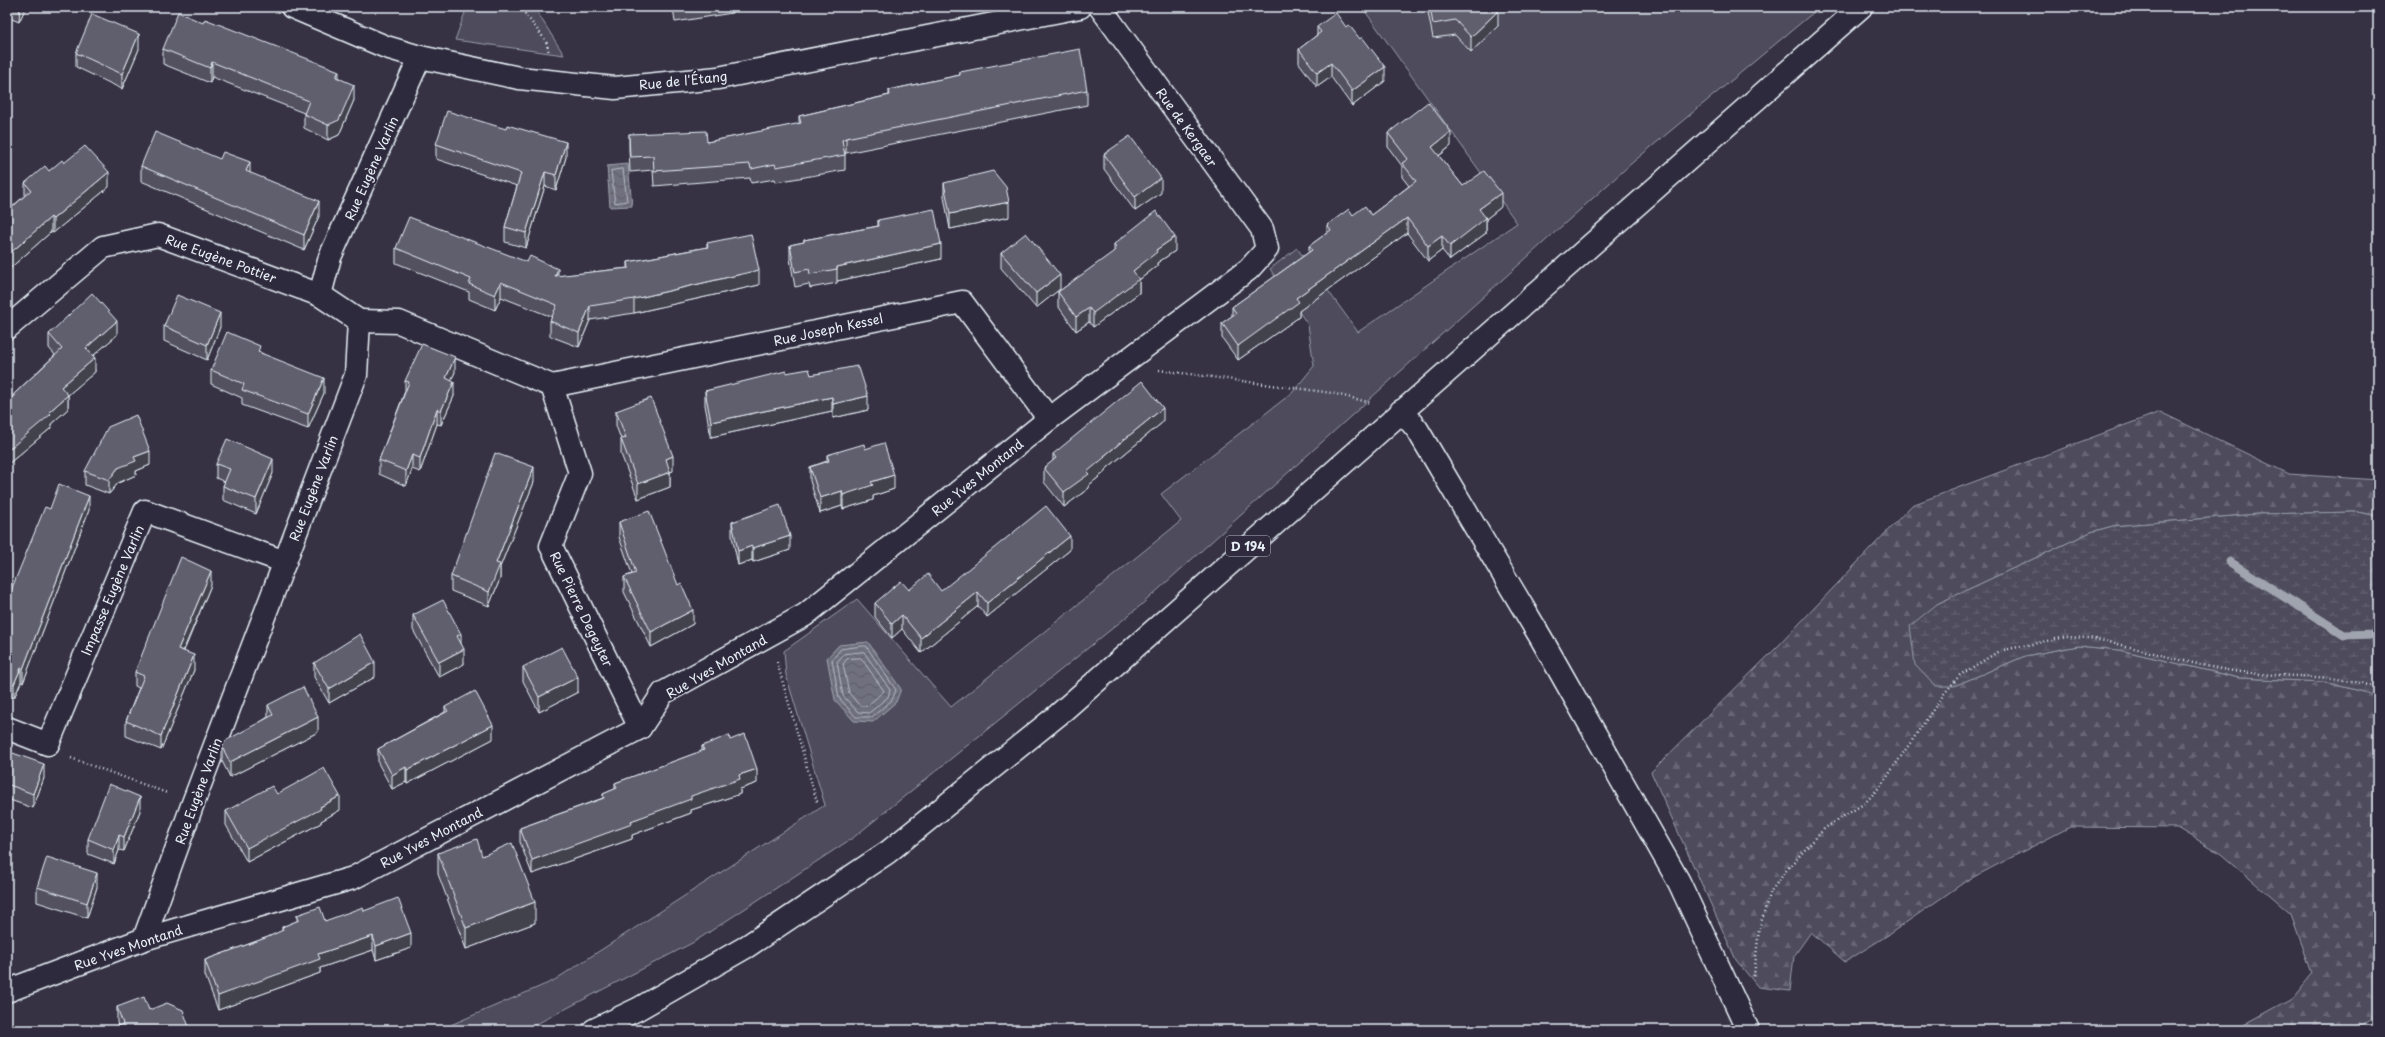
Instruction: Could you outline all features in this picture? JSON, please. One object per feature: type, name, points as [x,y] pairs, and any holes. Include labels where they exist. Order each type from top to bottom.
[{"type":"street","name":"Rue de l'Étang","points":[[292,7],[386,47],[420,57],[519,78],[615,88],[718,78],[1011,13],[1080,7]]},
{"type":"street","name":"Rue de Kergaer","points":[[1100,7],[1262,229],[1267,249]]},
{"type":"street","name":"D 194","points":[[594,1030],[638,1009],[746,947],[888,852],[1058,715],[1861,7]]},
{"type":"street","name":"Rue Eugène Varlin","points":[[320,294],[330,257],[420,57]]},
{"type":"street","name":"Rue Eugène Pottier","points":[[7,328],[103,247],[158,235],[320,294]]},
{"type":"street","name":"Rue Yves Montand","points":[[7,991],[144,939],[353,878],[640,728],[663,693],[805,615],[1049,419],[1249,269],[1267,249]]},
{"type":"street","points":[[320,294],[359,321],[399,322],[552,386]]},
{"type":"street","name":"Rue Joseph Kessel","points":[[552,386],[962,302],[1049,419]]},
{"type":"street","name":"Rue Eugène Varlin","points":[[144,939],[193,803],[356,375],[359,321]]},
{"type":"street","name":"Rue Pierre Degeyter","points":[[552,386],[580,473],[551,546],[640,728]]},
{"type":"street","points":[[1401,412],[1417,429],[1541,638],[1656,841],[1678,882],[1748,1030]]},
{"type":"street","name":"Impasse Eugène Varlin","points":[[48,744],[145,511],[285,562]]},
{"type":"street","points":[[7,728],[48,744]]},
{"type":"path","points":[[520,7],[546,41],[554,81]]},
{"type":"path","points":[[1119,365],[1332,393],[1401,412]]},
{"type":"path","points":[[769,634],[817,802]]},
{"type":"path","points":[[1754,980],[1754,965],[1762,921],[1771,891],[1789,867],[1825,828],[1865,802],[1882,784],[1944,694],[1960,676],[1999,651],[2066,637],[2089,638],[2240,672],[2320,676],[2358,681],[2378,688]]},
{"type":"path","points":[[48,744],[72,758],[193,803]]},
{"type":"green space","points":[[467,7],[534,7],[564,55],[455,40]]},
{"type":"green space","points":[[1362,7],[1820,7],[1633,162],[1140,606],[854,837],[694,942],[525,1030],[439,1030],[553,981],[825,805],[786,675],[784,651],[857,599],[951,707],[1181,521],[1161,494],[1292,393],[1314,366],[1308,325],[1270,269],[1297,248],[1358,332],[1517,223]]},
{"type":"green space","points":[[2160,412],[2289,474],[2378,480],[2378,516],[2357,512],[2258,514],[2113,526],[2091,532],[1937,604],[1954,686],[2025,656],[2078,646],[2120,650],[2239,678],[2325,682],[2378,696],[2378,1015],[2356,1030],[2224,1030],[2238,1028],[2291,999],[2312,973],[2291,914],[2221,854],[2178,828],[2070,827],[1966,881],[1888,935],[1845,962],[1811,932],[1794,956],[1790,991],[1758,987],[1736,960],[1651,772],[1780,644],[1912,505]]},
{"type":"green space","points":[[2357,512],[2378,516],[2378,696],[2325,682],[2239,678],[2120,650],[2078,646],[2025,656],[1954,686],[1935,686],[1915,665],[1910,626],[1937,604],[2091,532],[2113,526],[2258,514]]},
{"type":"water","points":[[628,164],[632,206],[610,207],[607,166]]},
{"type":"water","points":[[868,642],[901,689],[896,702],[873,722],[854,721],[835,700],[827,658],[839,645]]},
{"type":"building","points":[[1430,7],[1494,7],[1498,11],[1471,37],[1455,20],[1433,24]]},
{"type":"building","points":[[178,12],[203,23],[205,19],[339,71],[336,77],[354,85],[339,120],[328,125],[304,114],[309,101],[212,62],[210,68],[163,49]]},
{"type":"building","points":[[1336,13],[1346,27],[1349,25],[1360,39],[1362,37],[1385,67],[1352,91],[1331,63],[1317,73],[1299,49],[1321,32],[1317,27]]},
{"type":"building","points":[[92,14],[139,34],[122,74],[76,53]]},
{"type":"building","points":[[1080,49],[1087,90],[846,138],[842,140],[845,155],[776,167],[775,164],[751,169],[750,164],[654,171],[653,156],[630,157],[629,134],[706,131],[707,142],[801,123],[799,116],[890,95],[889,90],[960,75],[960,72]]},
{"type":"building","points":[[1428,102],[1451,132],[1432,147],[1463,186],[1484,171],[1501,193],[1479,209],[1486,218],[1450,246],[1442,236],[1428,246],[1407,218],[1296,298],[1299,302],[1238,346],[1222,323],[1236,313],[1232,307],[1312,250],[1309,246],[1331,230],[1327,225],[1349,209],[1353,215],[1365,206],[1371,215],[1416,181],[1402,163],[1408,159],[1388,133]]},
{"type":"building","points":[[447,111],[506,129],[507,125],[566,142],[556,175],[545,172],[526,233],[505,227],[521,173],[436,144]]},
{"type":"building","points":[[155,132],[220,159],[223,152],[250,162],[246,171],[319,201],[304,235],[141,166]]},
{"type":"building","points":[[1130,136],[1161,178],[1135,197],[1104,154]]},
{"type":"building","points":[[85,146],[109,172],[53,219],[51,217],[7,256],[7,212],[31,190],[25,183],[45,166],[49,171],[62,160],[64,163]]},
{"type":"building","points":[[993,171],[1006,187],[1009,202],[950,214],[944,183]]},
{"type":"building","points":[[934,209],[941,244],[837,267],[837,269],[810,274],[809,269],[795,272],[790,245],[804,242],[804,240],[879,226],[878,220]]},
{"type":"building","points":[[1156,211],[1175,237],[1156,250],[1157,252],[1133,271],[1139,279],[1093,313],[1089,308],[1076,317],[1058,292],[1117,249],[1114,244]]},
{"type":"building","points":[[409,217],[527,262],[530,256],[558,269],[555,276],[629,268],[628,262],[708,247],[707,243],[751,234],[759,270],[634,299],[590,306],[579,333],[550,321],[557,305],[501,282],[495,295],[469,284],[471,279],[396,248]]},
{"type":"building","points":[[1026,233],[1060,275],[1036,293],[1001,253]]},
{"type":"building","points":[[92,293],[117,321],[86,348],[95,358],[61,387],[68,395],[49,412],[51,414],[7,451],[7,403],[15,396],[13,395],[62,349],[49,334]]},
{"type":"building","points":[[177,295],[220,313],[207,345],[164,326]]},
{"type":"building","points":[[227,332],[260,346],[258,352],[324,378],[308,414],[242,390],[244,384],[211,370]]},
{"type":"building","points":[[422,344],[455,357],[446,378],[454,382],[441,411],[437,409],[420,458],[412,455],[406,471],[379,460],[409,382],[405,381]]},
{"type":"building","points":[[857,366],[868,396],[833,404],[832,397],[711,422],[705,391],[786,371],[786,373],[809,369],[811,375]]},
{"type":"building","points":[[1142,381],[1163,408],[1104,456],[1105,457],[1087,472],[1089,474],[1064,492],[1044,468],[1056,458],[1053,454]]},
{"type":"building","points":[[651,398],[673,456],[666,459],[670,472],[638,484],[621,439],[626,438],[616,411]]},
{"type":"building","points":[[136,415],[150,451],[134,457],[136,461],[118,468],[109,480],[85,471],[108,427]]},
{"type":"building","points":[[227,439],[273,459],[256,499],[223,486],[230,469],[216,464]]},
{"type":"building","points":[[884,443],[894,475],[871,482],[873,485],[843,495],[842,491],[820,498],[810,467],[829,461],[827,455],[864,444],[865,449]]},
{"type":"building","points":[[495,453],[534,467],[496,563],[500,564],[489,592],[451,576]]},
{"type":"building","points":[[59,484],[89,496],[23,669],[21,668],[14,684],[7,681],[7,600],[45,507],[50,509]]},
{"type":"building","points":[[780,505],[790,536],[753,548],[752,546],[738,551],[732,522]]},
{"type":"building","points":[[1046,506],[1070,536],[987,603],[978,592],[921,638],[902,615],[892,624],[875,603],[901,581],[909,590],[928,574],[941,591]]},
{"type":"building","points":[[649,511],[678,585],[681,583],[693,610],[651,632],[624,577],[636,573],[619,522]]},
{"type":"building","points":[[181,557],[211,571],[178,649],[194,655],[161,736],[126,721],[144,676],[135,672]]},
{"type":"building","points":[[443,600],[461,634],[457,636],[464,649],[439,662],[413,615]]},
{"type":"building","points":[[360,634],[375,662],[329,689],[314,663]]},
{"type":"building","points":[[562,647],[578,677],[539,697],[523,667]]},
{"type":"building","points":[[303,687],[318,717],[230,762],[222,747],[225,741],[273,715],[268,705]]},
{"type":"building","points":[[475,691],[493,725],[407,770],[406,767],[392,775],[378,749],[448,711],[445,707]]},
{"type":"building","points":[[745,734],[757,769],[739,775],[740,779],[691,796],[691,799],[631,821],[632,824],[532,860],[520,828],[604,798],[603,794],[617,788],[615,783],[704,750],[702,746],[729,735],[730,740]]},
{"type":"building","points":[[7,751],[44,764],[33,794],[7,784]]},
{"type":"building","points":[[324,768],[340,796],[320,807],[321,809],[247,848],[226,811],[272,786],[277,794]]},
{"type":"building","points":[[109,784],[140,797],[124,837],[119,835],[114,850],[88,839]]},
{"type":"building","points":[[477,839],[482,856],[512,843],[535,902],[466,928],[438,853]]},
{"type":"building","points":[[47,857],[97,873],[87,903],[37,887]]},
{"type":"building","points":[[398,898],[411,933],[376,946],[373,936],[318,954],[320,959],[218,996],[205,960],[268,937],[283,930],[282,927],[299,920],[297,915],[320,907],[325,921],[363,907],[364,911]]},
{"type":"building","points":[[144,997],[149,1010],[167,1003],[183,1010],[190,1030],[106,1030],[123,1024],[117,1007]]},
{"type":"waterway","points":[[2230,562],[2344,635],[2375,634],[2378,631]]}]
